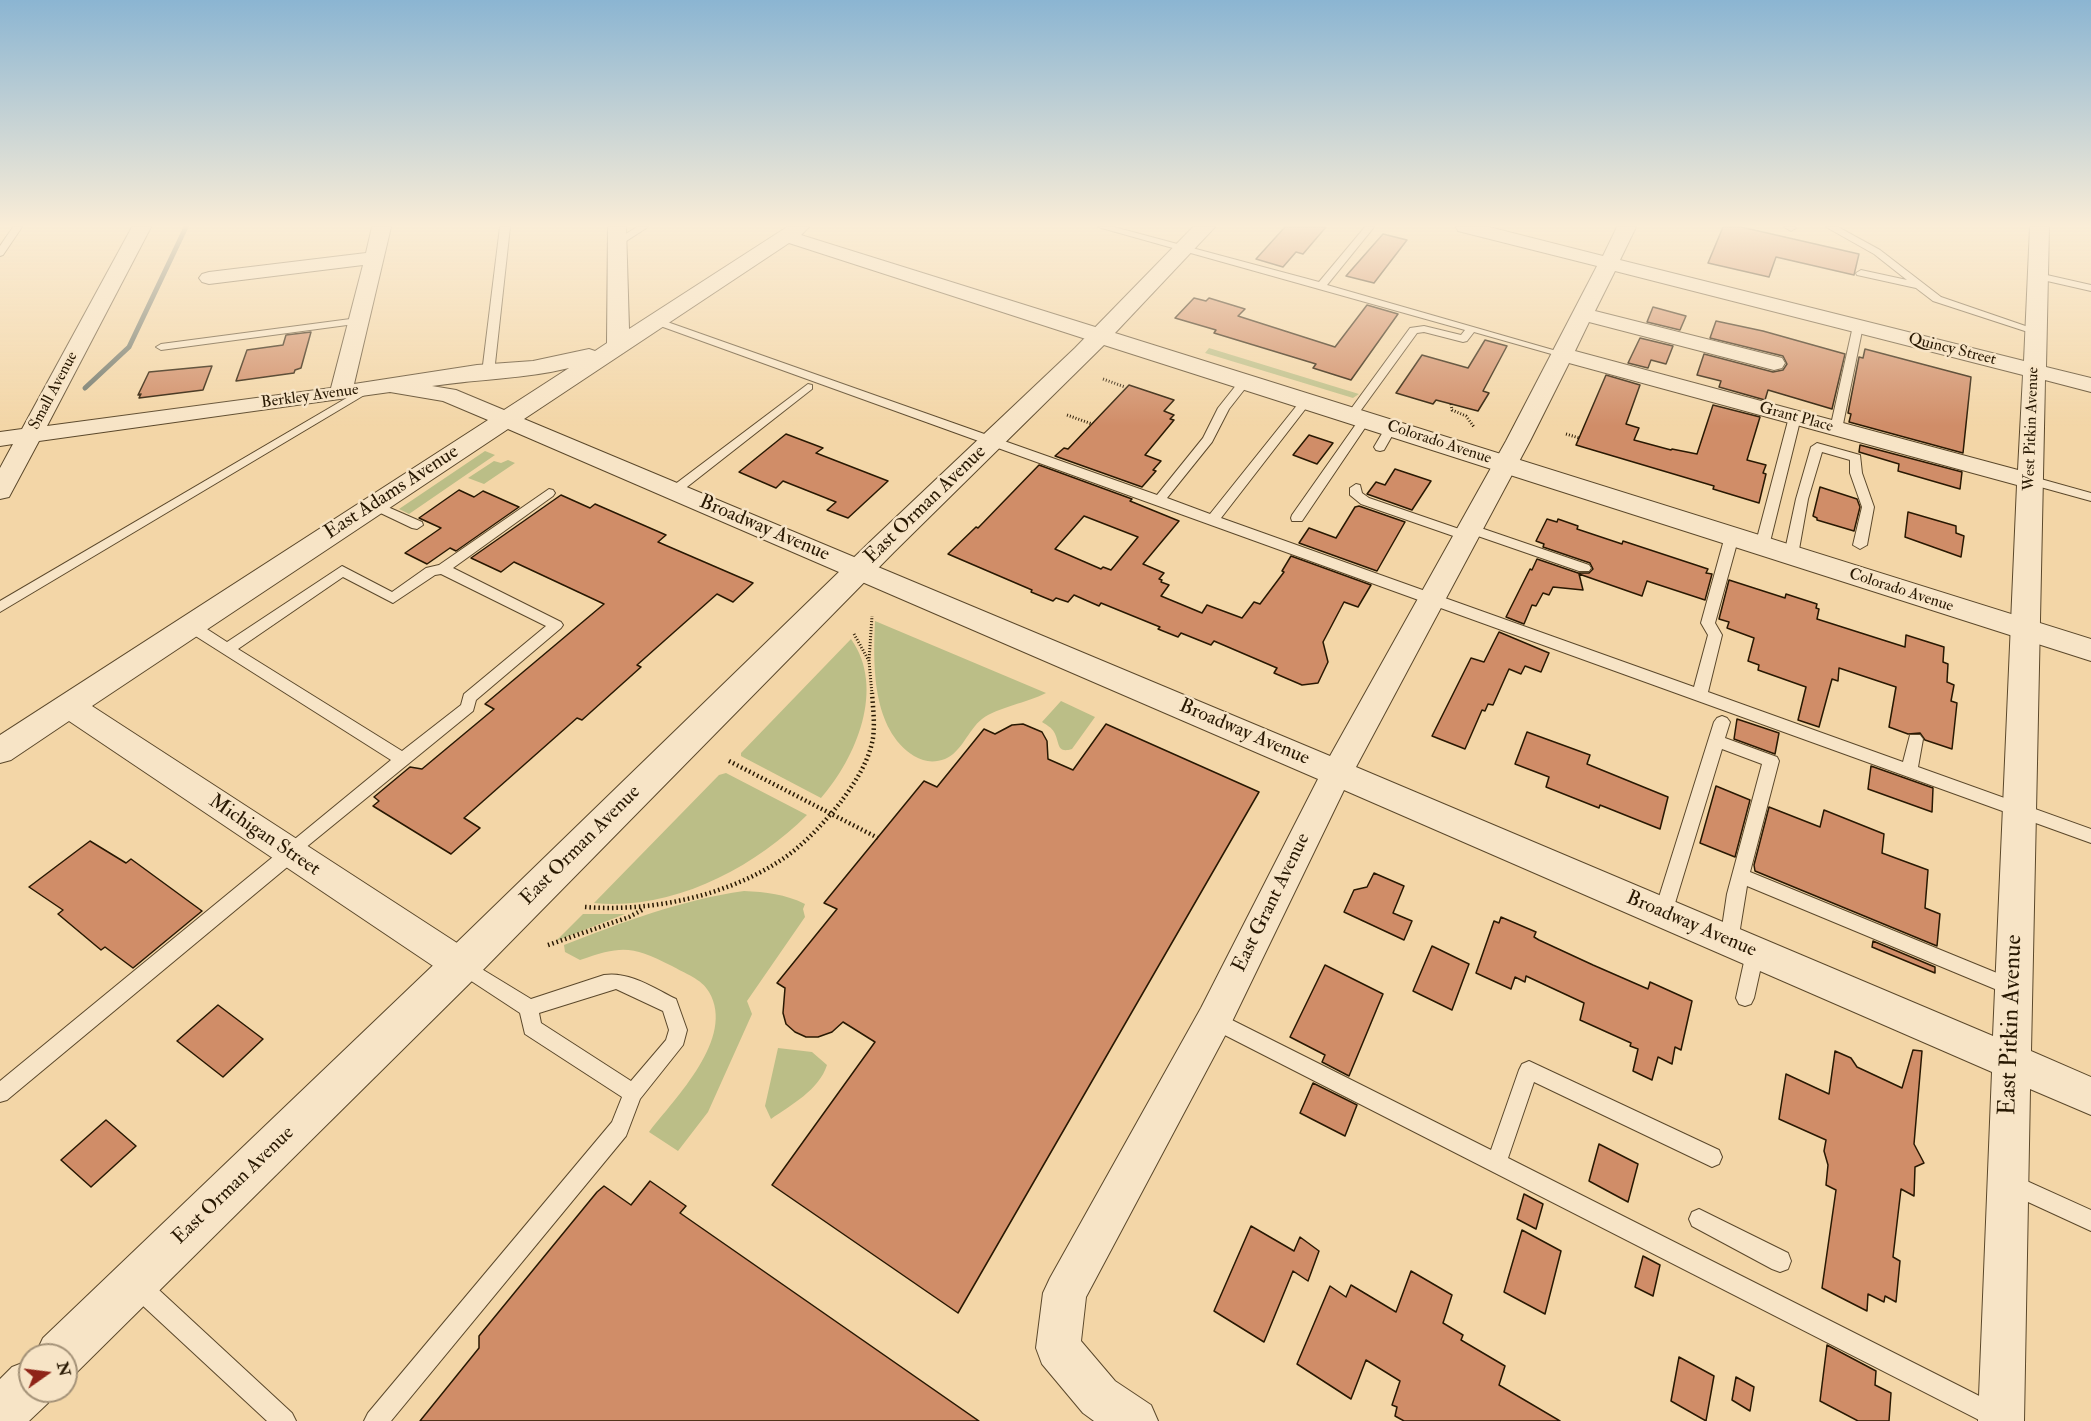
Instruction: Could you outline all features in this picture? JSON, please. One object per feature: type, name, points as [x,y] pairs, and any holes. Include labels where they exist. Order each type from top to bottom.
[{"type":"street","name":"Small Avenue","points":[[0,491],[106,293]]},
{"type":"street","points":[[341,393],[365,293]]},
{"type":"street","points":[[618,293],[618,346]]},
{"type":"street","name":"East Adams Avenue","points":[[0,751],[699,293]]},
{"type":"street","name":"Colorado Avenue","points":[[974,293],[1306,401],[1372,427],[1506,464],[2091,650]]},
{"type":"street","name":"East Orman Avenue","points":[[72,1343],[461,965],[1100,336],[1140,293]]},
{"type":"street","name":"East Grant Avenue","points":[[1127,1419],[1099,1397],[1058,1348],[1065,1293],[1214,1020],[1337,773],[1506,464],[1593,293]]},
{"type":"street","name":"Quincy Street","points":[[1728,293],[2091,385]]},
{"type":"street","name":"West Pitkin Avenue","points":[[2024,630],[2037,293]]},
{"type":"street","points":[[1583,314],[1774,363]]},
{"type":"street","name":"Berkley Avenue","points":[[0,439],[380,388],[477,372],[488,373],[571,361],[618,346]]},
{"type":"street","name":"Grant Place","points":[[1562,354],[2030,481]]},
{"type":"street","name":"Broadway Avenue","points":[[380,388],[448,395],[861,569],[2091,1096]]},
{"type":"street","name":"East Pitkin Avenue","points":[[2002,1420],[2024,630]]},
{"type":"street","name":"Michigan Street","points":[[69,706],[461,965]]},
{"type":"street","points":[[0,1414],[18,1396]]},
{"type":"lane","points":[[488,373],[497,293]]},
{"type":"lane","points":[[1347,293],[1562,354]]},
{"type":"lane","points":[[1928,293],[1936,299],[1958,307],[2036,331]]},
{"type":"lane","points":[[161,347],[358,321]]},
{"type":"lane","points":[[656,321],[993,440],[2091,836]]},
{"type":"lane","points":[[1836,429],[1858,326]]},
{"type":"lane","points":[[1297,518],[1372,427],[1414,330],[1424,330],[1463,339],[1472,328]]},
{"type":"lane","points":[[1160,500],[1208,439],[1224,408],[1245,381]]},
{"type":"lane","points":[[674,491],[808,387]]},
{"type":"lane","points":[[0,607],[380,388]]},
{"type":"lane","points":[[1213,519],[1306,401]]},
{"type":"lane","points":[[1762,546],[1795,417]]},
{"type":"lane","points":[[1791,555],[1802,499],[1817,447],[1856,458],[1856,473],[1868,507],[1860,545]]},
{"type":"lane","points":[[2030,481],[2091,497]]},
{"type":"lane","points":[[1356,488],[1356,495],[1365,501],[1584,568]]},
{"type":"lane","points":[[227,649],[342,571],[393,598],[431,571],[443,569],[549,493]]},
{"type":"lane","points":[[374,505],[417,525]]},
{"type":"lane","points":[[1700,694],[1715,635],[1708,623],[1732,536]]},
{"type":"lane","points":[[0,1092],[468,707],[469,698],[556,625],[443,569]]},
{"type":"lane","points":[[191,626],[403,759]]},
{"type":"lane","points":[[1663,913],[1722,722]]},
{"type":"lane","points":[[1909,771],[1915,739]]},
{"type":"lane","points":[[1717,741],[1771,761],[1741,876],[1745,998]]},
{"type":"lane","points":[[1741,876],[2013,988]]},
{"type":"lane","points":[[461,965],[529,1008],[532,1028],[633,1093]]},
{"type":"lane","points":[[376,1421],[619,1129],[633,1093],[674,1045],[678,1030],[670,1005],[616,981],[529,1008]]},
{"type":"lane","points":[[1214,1020],[2002,1420]]},
{"type":"lane","points":[[1496,1163],[1529,1070],[1712,1157]]},
{"type":"lane","points":[[2007,1183],[2091,1221]]},
{"type":"lane","points":[[1699,1219],[1780,1261]]},
{"type":"lane","points":[[134,1283],[284,1421]]},
{"type":"path","points":[[1102,379],[1125,387]]},
{"type":"path","points":[[1451,404],[1452,410],[1466,416],[1474,428]]},
{"type":"path","points":[[1067,415],[1092,424]]},
{"type":"path","points":[[1566,434],[1579,438]]},
{"type":"path","points":[[585,907],[620,909],[647,907],[745,879],[777,863],[809,838],[854,783],[871,747],[874,721],[869,662],[872,616]]},
{"type":"path","points":[[854,634],[869,662]]},
{"type":"path","points":[[729,761],[878,838]]},
{"type":"path","points":[[548,945],[629,917],[647,907]]},
{"type":"green space","points":[[1209,348],[1359,394],[1353,398],[1205,353]]},
{"type":"green space","points":[[485,451],[495,455],[409,514],[399,509]]},
{"type":"green space","points":[[508,460],[515,463],[484,484],[468,478],[494,461],[501,463]]},
{"type":"green space","points":[[875,621],[1046,693],[996,711],[982,719],[951,756],[945,759],[925,761],[914,756],[900,744],[890,730],[883,713],[875,676]]},
{"type":"green space","points":[[851,639],[861,658],[866,679],[866,700],[862,722],[845,763],[821,798],[741,756],[741,753]]},
{"type":"green space","points":[[1061,701],[1095,717],[1072,749],[1067,750],[1059,746],[1053,731],[1042,722]]},
{"type":"green space","points":[[726,773],[807,815],[762,853],[709,882],[681,893],[652,900],[623,904],[594,903],[719,775]]},
{"type":"green space","points":[[744,891],[775,894],[798,901],[805,904],[803,909],[805,917],[747,1001],[752,1014],[708,1112],[678,1151],[649,1132],[687,1085],[709,1048],[715,1028],[715,1010],[709,992],[702,983],[692,977],[637,951],[617,950],[580,960],[565,952],[564,945],[675,906]]},
{"type":"green space","points":[[583,914],[625,914],[556,941]]},
{"type":"green space","points":[[778,1048],[812,1052],[827,1065],[818,1082],[811,1089],[771,1119],[765,1106]]},
{"type":"building","points":[[1194,298],[1206,301],[1209,298],[1245,309],[1238,316],[1335,347],[1367,305],[1398,314],[1351,380],[1313,368],[1316,364],[1214,333],[1216,330],[1175,318]]},
{"type":"building","points":[[1653,307],[1686,316],[1680,330],[1647,322]]},
{"type":"building","points":[[1716,321],[1763,331],[1845,354],[1832,409],[1768,390],[1765,400],[1719,387],[1721,381],[1697,375],[1704,354],[1773,372],[1783,370],[1787,364],[1783,356],[1710,338]]},
{"type":"building","points":[[311,332],[301,368],[295,370],[294,373],[236,381],[247,350],[283,345],[286,335]]},
{"type":"building","points":[[1640,338],[1673,346],[1666,364],[1651,360],[1648,368],[1628,363]]},
{"type":"building","points":[[1485,340],[1507,346],[1483,391],[1489,393],[1478,411],[1436,400],[1433,404],[1396,393],[1422,355],[1468,368]]},
{"type":"building","points":[[1865,349],[1971,377],[1963,453],[1849,422],[1851,414],[1848,413],[1859,357],[1863,358]]},
{"type":"building","points":[[212,366],[203,390],[139,398],[141,394],[138,395],[149,372]]},
{"type":"building","points":[[1606,375],[1640,385],[1626,424],[1639,428],[1634,440],[1697,454],[1713,405],[1760,417],[1747,460],[1766,465],[1759,503],[1713,489],[1714,486],[1576,445]]},
{"type":"building","points":[[1129,385],[1174,400],[1164,411],[1174,415],[1170,419],[1174,420],[1145,455],[1161,461],[1153,470],[1156,471],[1142,487],[1055,456],[1064,448],[1068,449]]},
{"type":"building","points":[[786,434],[823,448],[816,453],[888,481],[848,518],[827,510],[836,502],[783,481],[776,488],[739,472]]},
{"type":"building","points":[[1309,435],[1333,443],[1317,464],[1293,455]]},
{"type":"building","points":[[1860,445],[1962,472],[1960,489],[1898,471],[1899,464],[1859,452]]},
{"type":"building","points":[[1039,465],[1132,499],[1130,501],[1179,521],[1143,564],[1164,573],[1159,579],[1169,585],[1161,596],[1202,613],[1207,605],[1242,618],[1254,602],[1260,604],[1284,572],[1282,571],[1291,556],[1371,585],[1358,607],[1344,602],[1323,642],[1328,662],[1318,683],[1302,685],[1274,673],[1277,668],[1214,641],[1211,645],[1181,633],[1178,637],[1158,629],[1160,627],[1101,603],[1099,606],[1074,595],[1068,602],[1056,598],[1053,601],[948,554],[976,527],[978,528]],"holes":[[[1084,516],[1138,537],[1111,570],[1103,567],[1101,569],[1055,549]]]},
{"type":"building","points":[[1395,469],[1431,481],[1412,510],[1367,494],[1376,482],[1385,485]]},
{"type":"building","points":[[1820,487],[1857,499],[1860,507],[1854,531],[1817,520],[1813,516]]},
{"type":"building","points":[[459,490],[474,497],[483,491],[519,507],[456,551],[450,548],[427,564],[405,553],[441,528],[419,518]]},
{"type":"building","points":[[561,495],[590,508],[595,504],[666,535],[658,542],[753,583],[733,602],[717,594],[637,665],[641,667],[582,720],[577,718],[464,818],[480,828],[451,854],[373,806],[379,801],[374,797],[410,767],[422,769],[494,709],[485,704],[604,604],[514,562],[501,572],[471,558]]},
{"type":"building","points":[[1359,506],[1405,522],[1377,571],[1299,543],[1309,528],[1336,538],[1355,507]]},
{"type":"building","points":[[1908,512],[1956,526],[1956,533],[1964,536],[1961,557],[1905,537]]},
{"type":"building","points":[[1547,519],[1557,522],[1558,519],[1578,526],[1577,529],[1622,544],[1623,541],[1708,569],[1706,573],[1712,574],[1705,600],[1647,581],[1642,596],[1579,574],[1583,590],[1553,587],[1549,595],[1543,593],[1536,606],[1532,605],[1524,624],[1506,617],[1537,559],[1578,573],[1589,573],[1593,569],[1590,563],[1543,547],[1544,544],[1536,541]]},
{"type":"building","points":[[1729,580],[1785,598],[1786,594],[1817,604],[1816,608],[1819,609],[1817,619],[1905,647],[1906,635],[1944,647],[1943,662],[1948,664],[1947,682],[1954,685],[1951,701],[1957,703],[1952,749],[1925,740],[1920,733],[1908,734],[1889,727],[1896,687],[1839,668],[1838,681],[1832,679],[1819,727],[1798,720],[1806,687],[1758,670],[1759,665],[1748,661],[1754,638],[1727,628],[1729,622],[1719,619]]},
{"type":"building","points":[[1499,632],[1549,653],[1541,672],[1525,666],[1521,674],[1509,669],[1493,705],[1488,704],[1485,711],[1482,710],[1465,749],[1432,736],[1471,658],[1484,662]]},
{"type":"building","points":[[1737,719],[1779,733],[1775,754],[1734,739]]},
{"type":"building","points":[[1023,724],[1042,732],[1047,741],[1048,759],[1073,770],[1106,724],[1259,792],[958,1313],[772,1185],[875,1042],[843,1022],[832,1032],[818,1037],[806,1037],[795,1032],[786,1024],[783,1013],[785,988],[777,983],[837,909],[824,903],[924,781],[937,787],[984,729],[995,734],[1012,725]]},
{"type":"building","points":[[1527,732],[1590,755],[1587,764],[1668,797],[1660,829],[1546,787],[1549,777],[1515,764]]},
{"type":"building","points":[[1871,766],[1933,788],[1932,812],[1868,789]]},
{"type":"building","points":[[1716,786],[1750,800],[1735,857],[1700,843]]},
{"type":"building","points":[[1769,807],[1820,827],[1824,810],[1884,834],[1882,853],[1928,870],[1925,908],[1940,914],[1937,946],[1755,871],[1754,865]]},
{"type":"building","points":[[90,841],[126,863],[131,859],[202,911],[133,968],[105,947],[101,950],[58,914],[63,910],[29,887]]},
{"type":"building","points":[[1374,873],[1404,886],[1393,913],[1412,921],[1404,940],[1344,912],[1354,890],[1367,887]]},
{"type":"building","points":[[1501,917],[1536,932],[1534,937],[1539,940],[1593,965],[1648,989],[1650,982],[1692,1001],[1681,1050],[1675,1047],[1672,1064],[1658,1057],[1652,1080],[1633,1071],[1638,1049],[1630,1046],[1631,1043],[1580,1020],[1584,1003],[1526,976],[1525,982],[1515,977],[1511,989],[1476,973],[1494,921],[1499,923]]},
{"type":"building","points":[[1873,941],[1935,967],[1935,973],[1872,947]]},
{"type":"building","points":[[1432,946],[1469,964],[1452,1010],[1413,991]]},
{"type":"building","points":[[1325,965],[1383,994],[1349,1076],[1322,1062],[1325,1055],[1290,1037]]},
{"type":"building","points":[[218,1005],[263,1039],[223,1077],[177,1041]]},
{"type":"building","points":[[1913,1050],[1922,1051],[1914,1144],[1924,1163],[1915,1167],[1914,1196],[1901,1189],[1893,1257],[1900,1261],[1896,1302],[1885,1296],[1884,1302],[1868,1294],[1867,1311],[1822,1288],[1836,1190],[1826,1185],[1828,1165],[1824,1151],[1826,1140],[1779,1119],[1786,1074],[1829,1094],[1835,1051],[1851,1058],[1857,1067],[1902,1088]]},
{"type":"building","points":[[1313,1083],[1357,1105],[1345,1136],[1300,1113]]},
{"type":"building","points":[[106,1120],[136,1146],[91,1187],[61,1160]]},
{"type":"building","points":[[1599,1144],[1638,1164],[1628,1202],[1589,1181]]},
{"type":"building","points":[[650,1181],[686,1206],[680,1213],[979,1421],[420,1421],[479,1348],[479,1336],[597,1192],[604,1186],[631,1205]]},
{"type":"building","points":[[1524,1194],[1543,1204],[1536,1229],[1517,1219]]},
{"type":"building","points":[[1251,1226],[1294,1251],[1300,1237],[1319,1251],[1308,1281],[1293,1271],[1264,1342],[1214,1311]]},
{"type":"building","points":[[1522,1230],[1561,1251],[1545,1314],[1504,1292]]},
{"type":"building","points":[[1643,1256],[1660,1265],[1653,1296],[1635,1287]]},
{"type":"building","points":[[1411,1271],[1452,1295],[1443,1323],[1463,1335],[1461,1340],[1505,1366],[1499,1385],[1560,1421],[1404,1421],[1395,1416],[1397,1407],[1392,1405],[1400,1381],[1366,1360],[1351,1399],[1297,1364],[1330,1286],[1346,1297],[1351,1285],[1396,1312]]},
{"type":"building","points":[[1827,1345],[1876,1371],[1875,1385],[1891,1393],[1889,1421],[1858,1421],[1820,1401]]},
{"type":"building","points":[[1679,1357],[1714,1376],[1706,1421],[1671,1401]]},
{"type":"building","points":[[1736,1377],[1754,1387],[1750,1411],[1732,1400]]},
{"type":"waterway","points":[[85,388],[129,347],[155,293]]}]
